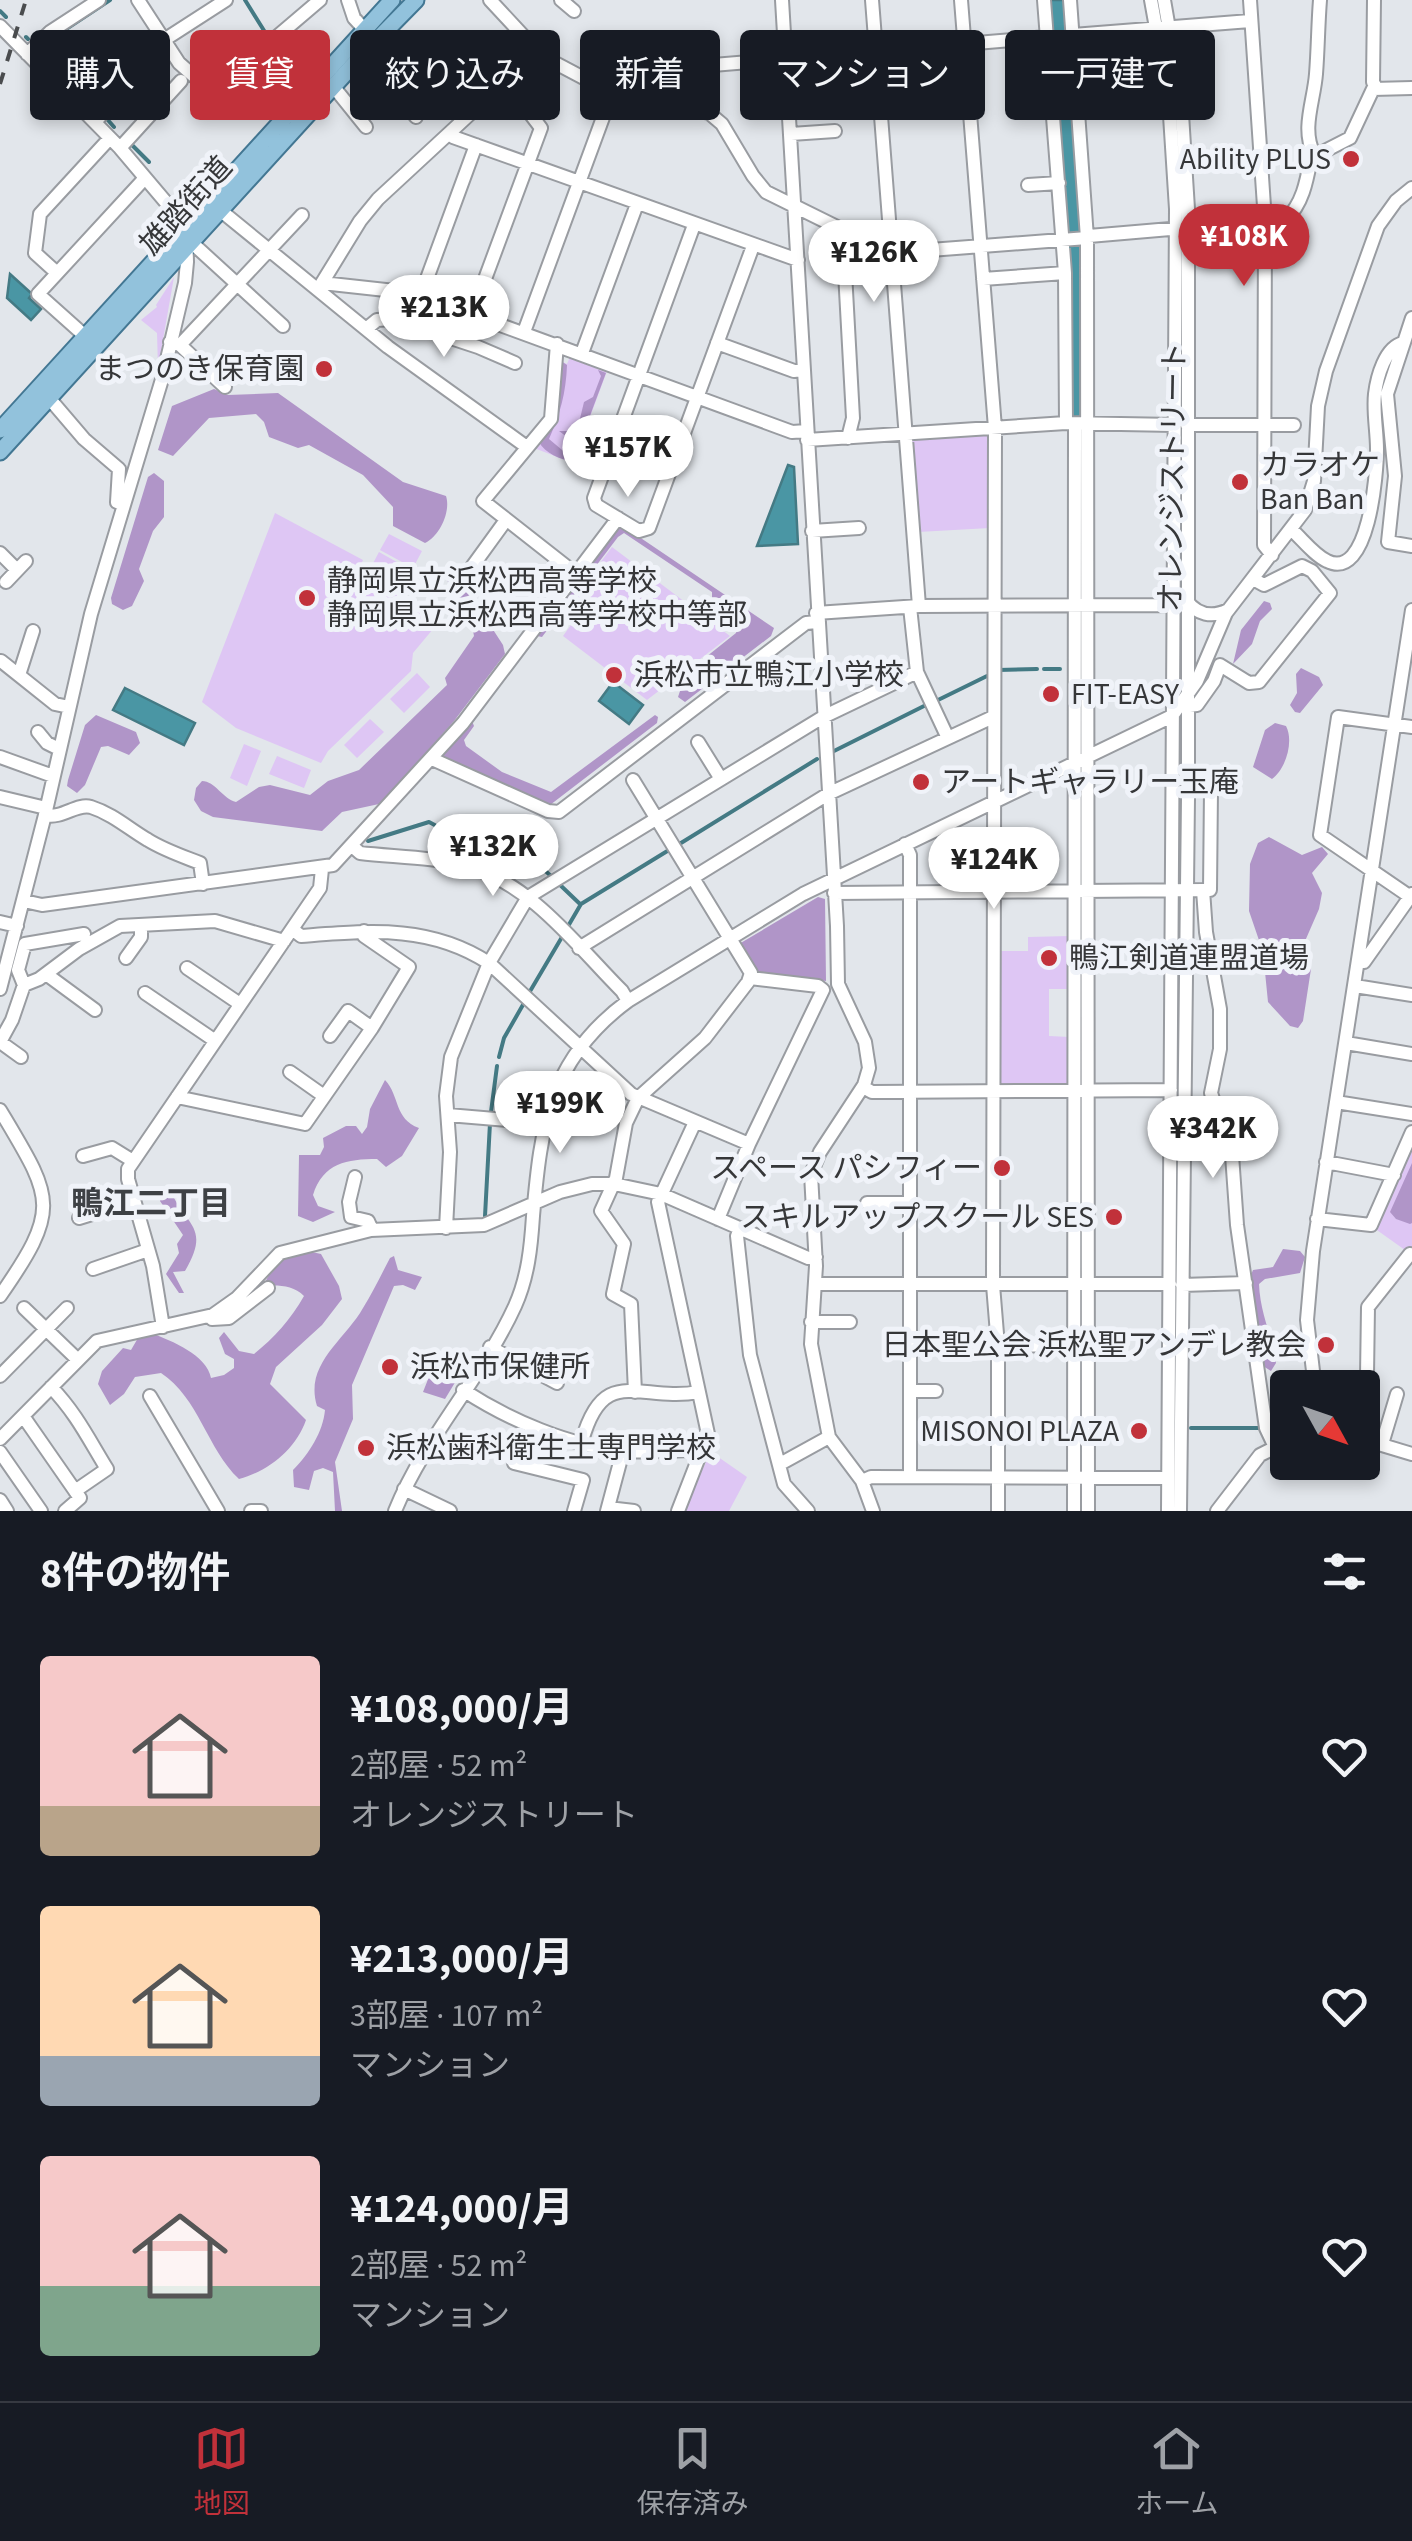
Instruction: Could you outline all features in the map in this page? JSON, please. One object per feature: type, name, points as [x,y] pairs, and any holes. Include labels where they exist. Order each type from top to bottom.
[{"type":"main road","name":"雄踏街道","points":[[0,452],[392,0]]},
{"type":"main road","name":"雄踏街道","points":[[386,30],[416,0]]},
{"type":"main road","name":"雄踏街道","points":[[0,430],[85,336],[220,210],[350,67]]},
{"type":"street","points":[[27,54],[50,32],[99,0]]},
{"type":"street","points":[[138,0],[158,30]]},
{"type":"street","points":[[170,36],[226,0]]},
{"type":"street","points":[[285,30],[320,0]]},
{"type":"street","points":[[348,0],[354,18],[364,29]]},
{"type":"street","points":[[490,0],[516,30]]},
{"type":"street","points":[[561,0],[574,11]]},
{"type":"street","points":[[782,0],[784,30]]},
{"type":"street","points":[[872,0],[874,30]]},
{"type":"street","points":[[961,0],[964,30]]},
{"type":"street","points":[[1044,0],[1046,30]]},
{"type":"street","points":[[1070,0],[1073,30]]},
{"type":"street","name":"オレンジストリート","points":[[1151,0],[1163,29]]},
{"type":"street","name":"オレンジストリート","points":[[1164,0],[1163,29],[1182,228],[1181,425],[1187,701],[1179,890]]},
{"type":"street","points":[[1250,0],[1266,221],[1264,546],[1272,555]]},
{"type":"street","points":[[716,120],[727,131],[759,185],[774,198],[891,250],[1286,219],[1292,215],[1314,154],[1308,140],[1309,112],[1316,80],[1320,0]]},
{"type":"street","points":[[1374,0],[1372,82],[1376,88]]},
{"type":"street","points":[[1148,30],[1250,22]]},
{"type":"street","points":[[0,26],[115,143],[188,238],[283,326]]},
{"type":"street","points":[[170,49],[190,73]]},
{"type":"street","points":[[333,86],[366,128]]},
{"type":"street","points":[[1314,154],[1350,138],[1370,92],[1376,88],[1412,88]]},
{"type":"street","points":[[57,273],[35,253],[40,214],[178,89]]},
{"type":"street","points":[[320,286],[368,210],[464,120]]},
{"type":"street","points":[[472,314],[541,128],[535,120]]},
{"type":"street","points":[[524,332],[602,120]]},
{"type":"street","points":[[790,120],[836,975],[868,1051],[869,1068],[863,1087],[820,1152],[811,1174],[816,1257],[810,1322],[812,1353],[830,1437],[862,1482],[873,1511]]},
{"type":"street","points":[[881,120],[906,435],[917,672],[948,736]]},
{"type":"street","points":[[971,120],[995,428],[993,1285],[998,1346],[998,1511]]},
{"type":"street","points":[[1054,120],[1076,424],[1088,756],[1081,891],[1081,1477],[1074,1511]]},
{"type":"street","points":[[1076,424],[1087,237],[1079,120]]},
{"type":"street","points":[[791,134],[835,130]]},
{"type":"street","points":[[450,133],[798,260]]},
{"type":"street","points":[[420,296],[476,145]]},
{"type":"street","points":[[85,336],[38,294],[145,178]]},
{"type":"street","points":[[1028,186],[1059,183]]},
{"type":"street","points":[[395,1511],[514,1307],[524,1281],[544,1123],[556,1088],[580,1047],[628,1001],[730,939],[834,886],[905,844],[1172,716],[1187,701],[1229,609],[1292,530],[1312,491],[1318,406],[1332,353],[1378,226],[1412,188]]},
{"type":"street","points":[[582,353],[637,204]]},
{"type":"street","points":[[220,210],[268,251],[320,286],[366,329],[524,445]]},
{"type":"street","points":[[175,344],[302,215]]},
{"type":"street","points":[[694,225],[594,498],[596,505],[639,531],[649,528],[753,246]]},
{"type":"street","points":[[845,231],[853,418],[848,438]]},
{"type":"street","points":[[0,989],[91,614],[175,344],[186,283],[188,238]]},
{"type":"street","points":[[983,279],[1065,273]]},
{"type":"street","points":[[320,286],[402,290],[807,435],[848,438],[1076,424],[1294,425]]},
{"type":"street","points":[[1412,318],[1387,394],[1395,476],[1388,542],[1412,546]]},
{"type":"street","points":[[366,329],[377,320],[393,319],[478,347],[515,364]]},
{"type":"street","points":[[717,343],[794,371],[804,370]]},
{"type":"street","points":[[1292,530],[1321,557],[1334,563],[1348,561],[1358,551],[1375,485],[1376,389],[1390,350],[1403,343]]},
{"type":"street","points":[[175,344],[225,387]]},
{"type":"street","points":[[557,344],[551,418],[483,501],[576,574]]},
{"type":"street","points":[[48,398],[84,439],[119,469]]},
{"type":"street","name":"オレンジストリート","points":[[1179,890],[1172,605],[1181,425]]},
{"type":"street","points":[[124,505],[116,502],[119,469],[134,455],[139,456]]},
{"type":"street","points":[[24,901],[42,905],[322,868],[338,862],[432,759],[618,518]]},
{"type":"street","points":[[469,571],[506,520]]},
{"type":"street","points":[[812,531],[858,528]]},
{"type":"street","points":[[0,552],[21,566],[6,582]]},
{"type":"street","points":[[1187,701],[1196,705],[1214,681],[1220,665],[1249,682],[1260,682],[1330,592],[1312,570],[1302,566],[1264,585],[1253,579]]},
{"type":"street","points":[[1186,600],[1202,613],[1216,614],[1229,609]]},
{"type":"street","points":[[432,759],[548,812],[559,812],[817,617],[914,607],[1172,605]]},
{"type":"street","points":[[1081,606],[1074,763],[1081,891]]},
{"type":"street","points":[[1313,1370],[1306,1320],[1318,1219],[1412,610]]},
{"type":"street","points":[[33,630],[8,670],[55,704],[69,707]]},
{"type":"street","points":[[446,1228],[450,1164],[447,1083],[452,1057],[488,963],[528,897],[823,717],[917,672]]},
{"type":"street","points":[[579,948],[828,794],[993,716]]},
{"type":"street","points":[[1358,962],[1364,962],[1411,896],[1320,834],[1338,717],[1412,728]]},
{"type":"street","points":[[38,732],[46,744],[59,749]]},
{"type":"street","points":[[698,742],[721,779]]},
{"type":"street","points":[[0,756],[53,776]]},
{"type":"street","points":[[633,780],[749,969],[750,978],[705,1038],[638,1098],[624,1129],[613,1184],[602,1211],[624,1244],[613,1294],[630,1304],[635,1392]]},
{"type":"street","points":[[834,886],[910,892],[1210,890],[1211,790]]},
{"type":"street","points":[[0,798],[56,818],[84,806],[92,808],[123,822],[167,851],[200,863],[203,884]]},
{"type":"street","points":[[905,844],[910,855],[910,1477]]},
{"type":"street","points":[[352,846],[360,853],[462,865],[500,878],[528,897],[628,1001]]},
{"type":"street","points":[[164,1327],[127,1174],[322,884],[322,868]]},
{"type":"street","points":[[1179,890],[1176,1285],[1180,1511]]},
{"type":"street","points":[[1203,890],[1220,1009],[1220,1050],[1211,1092],[1232,1155],[1246,1284],[1266,1428],[1270,1432]]},
{"type":"street","points":[[21,1058],[0,1042],[24,984],[46,974],[113,928],[216,921],[301,936],[394,931],[432,936],[488,963],[638,1098],[750,1144]]},
{"type":"street","points":[[0,922],[17,926]]},
{"type":"street","points":[[126,958],[141,937],[141,925]]},
{"type":"street","points":[[177,1097],[305,1124],[409,967],[364,936],[364,931]]},
{"type":"street","points":[[24,984],[18,970],[26,944],[84,934]]},
{"type":"street","points":[[188,968],[240,1004]]},
{"type":"street","points":[[46,974],[95,1010]]},
{"type":"street","points":[[718,1219],[824,990],[750,978]]},
{"type":"street","points":[[1355,986],[1412,995]]},
{"type":"street","points":[[145,993],[214,1040]]},
{"type":"street","points":[[330,1036],[348,1011],[372,1028]]},
{"type":"street","points":[[1346,1043],[1412,1054]]},
{"type":"street","points":[[290,1072],[324,1096]]},
{"type":"street","points":[[863,1087],[872,1092],[1211,1092]]},
{"type":"street","points":[[1336,1102],[1412,1114]]},
{"type":"street","points":[[0,1110],[36,1172],[44,1211],[37,1240],[0,1296]]},
{"type":"street","points":[[448,1115],[544,1123]]},
{"type":"street","points":[[678,1511],[708,1434],[658,1202],[695,1122]]},
{"type":"street","points":[[1318,1219],[1370,1225],[1411,1136]]},
{"type":"street","points":[[83,1156],[112,1148],[133,1161]]},
{"type":"street","points":[[1326,1162],[1394,1174]]},
{"type":"street","points":[[355,1177],[349,1202],[351,1217],[368,1221],[372,1230]]},
{"type":"street","points":[[0,1440],[102,1338],[211,1316],[230,1305],[280,1253],[372,1230],[490,1223],[571,1188],[613,1184],[661,1194],[808,1258],[816,1257]]},
{"type":"street","points":[[79,1218],[134,1201]]},
{"type":"street","points":[[867,1203],[910,1203]]},
{"type":"street","points":[[740,1228],[737,1236],[750,1354],[784,1484],[808,1511]]},
{"type":"street","points":[[93,1269],[148,1250]]},
{"type":"street","points":[[1367,1370],[1368,1307],[1410,1254]]},
{"type":"street","points":[[815,1284],[1246,1284]]},
{"type":"street","points":[[1081,1284],[1074,1345],[1081,1477],[1088,1511]]},
{"type":"street","points":[[1168,1511],[1176,1285]]},
{"type":"street","points":[[211,1316],[212,1320],[229,1318],[268,1288]]},
{"type":"street","points":[[24,1308],[78,1360]]},
{"type":"street","points":[[0,1376],[67,1308]]},
{"type":"street","points":[[810,1322],[850,1322]]},
{"type":"street","points":[[998,1346],[1074,1345]]},
{"type":"street","points":[[490,1347],[557,1383]]},
{"type":"street","points":[[51,1387],[82,1422],[107,1469],[75,1491]]},
{"type":"street","points":[[463,1390],[520,1421],[582,1441],[622,1450],[696,1450],[702,1454]]},
{"type":"street","points":[[582,1441],[599,1400],[614,1391],[698,1392]]},
{"type":"street","points":[[910,1391],[936,1391]]},
{"type":"street","points":[[1397,1394],[1382,1444],[1412,1454]]},
{"type":"street","points":[[150,1396],[218,1511]]},
{"type":"street","points":[[23,1416],[75,1491],[79,1501],[65,1511]]},
{"type":"street","points":[[780,1464],[830,1437]]},
{"type":"street","points":[[1223,1509],[1260,1455],[1270,1449]]},
{"type":"street","points":[[622,1450],[607,1510],[634,1511]]},
{"type":"street","points":[[0,1452],[40,1511]]},
{"type":"street","points":[[514,1463],[583,1480],[574,1511]]},
{"type":"street","points":[[862,1482],[870,1477],[1168,1478]]},
{"type":"street","points":[[404,1490],[450,1511]]},
{"type":"street","points":[[0,1500],[7,1511]]},
{"type":"street","points":[[250,1511],[261,1511]]},
{"type":"shaded area","points":[[174,277],[158,368],[157,333],[141,320],[157,307]]},
{"type":"shaded area","points":[[570,357],[607,371],[573,463],[534,448],[556,420],[558,360],[567,364]]},
{"type":"shaded area","points":[[561,361],[567,365],[565,385],[549,439],[568,455],[575,443],[559,431],[577,431],[584,402],[593,397],[601,376],[598,370],[606,373],[573,461],[553,455],[539,442]]},
{"type":"shaded area","points":[[214,389],[228,395],[278,393],[403,482],[446,496],[446,516],[440,529],[425,543],[393,526],[393,507],[363,475],[309,445],[298,448],[269,437],[264,422],[256,414],[209,418],[173,456],[158,450],[172,406]]},
{"type":"shaded area","points":[[987,433],[990,528],[918,532],[911,442]]},
{"type":"shaded area","points":[[154,473],[164,481],[164,517],[153,531],[139,569],[144,581],[132,606],[123,610],[112,604],[111,598],[148,477]]},
{"type":"shaded area","points":[[275,513],[363,560],[356,575],[424,605],[433,629],[413,653],[411,671],[328,751],[321,763],[236,728],[202,702]]},
{"type":"shaded area","points":[[619,526],[774,628],[771,636],[685,702],[678,697],[686,673],[736,633],[738,626],[712,605],[712,592],[624,533],[542,637],[537,636]]},
{"type":"shaded area","points":[[389,534],[422,551],[413,568],[380,550]]},
{"type":"shaded area","points":[[612,547],[730,636],[647,700],[563,636],[579,614],[568,605]]},
{"type":"shaded area","points":[[379,552],[411,570],[402,587],[370,569]]},
{"type":"shaded area","points":[[450,572],[457,574],[505,654],[454,721],[385,799],[379,804],[342,812],[322,831],[213,817],[201,811],[194,800],[202,781],[236,802],[259,787],[270,785],[310,795],[328,781],[359,770],[447,685],[445,678],[474,636],[447,579]]},
{"type":"shaded area","points":[[1264,601],[1272,609],[1260,621],[1252,644],[1233,664],[1241,630]]},
{"type":"shaded area","points":[[1301,668],[1319,677],[1323,685],[1300,713],[1290,705],[1297,693],[1296,674]]},
{"type":"shaded area","points":[[417,673],[430,687],[404,713],[390,699]]},
{"type":"shaded area","points":[[96,715],[136,732],[140,743],[129,755],[101,747],[85,785],[77,793],[67,786],[68,780],[85,725]]},
{"type":"shaded area","points":[[655,715],[657,723],[550,805],[441,758],[472,721],[474,726],[464,740],[466,746],[502,772],[551,792]]},
{"type":"shaded area","points":[[370,719],[384,732],[357,758],[344,745]]},
{"type":"shaded area","points":[[1275,723],[1286,726],[1289,747],[1285,762],[1272,779],[1253,767],[1265,730]]},
{"type":"shaded area","points":[[244,744],[261,751],[247,786],[230,778]]},
{"type":"shaded area","points":[[277,756],[311,770],[304,788],[269,774]]},
{"type":"shaded area","points":[[1269,837],[1302,855],[1322,847],[1328,854],[1312,873],[1322,893],[1302,948],[1311,969],[1303,1021],[1298,1028],[1290,1026],[1268,1002],[1263,952],[1249,911],[1250,864],[1258,843]]},
{"type":"shaded area","points":[[818,897],[825,899],[826,981],[753,972],[739,944]]},
{"type":"shaded area","points":[[1070,936],[1070,989],[1049,989],[1049,1036],[1070,1037],[1069,1084],[1001,1084],[1000,951],[1028,951],[1028,937]]},
{"type":"shaded area","points":[[385,1080],[405,1119],[419,1128],[402,1156],[386,1167],[377,1159],[338,1165],[323,1176],[313,1195],[318,1206],[335,1212],[313,1222],[298,1216],[299,1155],[320,1155],[323,1138],[346,1126],[356,1126],[362,1134]]},
{"type":"shaded area","points":[[1412,1149],[1412,1255],[1374,1228]]},
{"type":"shaded area","points":[[1412,1163],[1412,1223],[1410,1224],[1390,1212]]},
{"type":"shaded area","points":[[169,1187],[196,1234],[193,1256],[185,1271],[173,1272],[184,1293],[179,1293],[166,1274],[179,1253],[177,1244],[183,1235],[160,1201],[162,1192]]},
{"type":"shaded area","points":[[1283,1249],[1300,1251],[1305,1257],[1300,1273],[1265,1279],[1259,1284],[1276,1363],[1270,1370],[1263,1366],[1250,1277],[1253,1270],[1273,1267]]},
{"type":"shaded area","points":[[321,1254],[342,1299],[322,1325],[276,1367],[270,1384],[306,1420],[296,1440],[271,1464],[239,1479],[185,1396],[161,1373],[135,1377],[124,1394],[110,1405],[98,1384],[102,1371],[123,1348],[131,1350],[138,1338],[151,1333],[196,1356],[211,1378],[234,1368],[234,1359],[225,1354],[219,1338],[224,1332],[239,1351],[254,1354],[282,1328],[304,1296],[290,1288],[263,1286],[279,1256]]},
{"type":"shaded area","points":[[394,1256],[398,1270],[422,1277],[415,1290],[394,1286],[352,1385],[353,1419],[335,1462],[342,1511],[335,1511],[333,1472],[323,1468],[314,1471],[309,1490],[294,1487],[293,1470],[314,1442],[324,1418],[325,1410],[317,1406],[315,1391],[321,1365],[355,1320]]},
{"type":"shaded area","points":[[438,1354],[465,1366],[445,1399],[423,1392]]},
{"type":"shaded area","points":[[711,1452],[747,1477],[729,1511],[682,1511]]},
{"type":"water","points":[[1049,0],[1065,0],[1067,30],[1051,30]]},
{"type":"water","points":[[1055,120],[1075,120],[1084,232],[1085,419],[1071,416]]},
{"type":"water","points":[[10,274],[32,294],[29,298],[41,309],[31,320],[7,298]]},
{"type":"water","points":[[788,465],[794,467],[798,544],[757,546]]},
{"type":"water","points":[[613,682],[643,705],[629,724],[599,701]]},
{"type":"water","points":[[125,688],[195,723],[184,745],[113,710]]},
{"type":"waterway","points":[[65,30],[110,0]]},
{"type":"waterway","points":[[245,0],[264,30]]},
{"type":"waterway","points":[[0,11],[6,17]]},
{"type":"waterway","points":[[108,120],[114,127]]},
{"type":"waterway","points":[[131,144],[149,162]]},
{"type":"waterway","points":[[998,670],[1037,669]]},
{"type":"waterway","points":[[1044,669],[1060,669]]},
{"type":"waterway","points":[[936,701],[987,676]]},
{"type":"waterway","points":[[832,752],[926,705]]},
{"type":"waterway","points":[[681,843],[817,759]]},
{"type":"waterway","points":[[368,841],[429,822],[476,847]]},
{"type":"waterway","points":[[567,928],[581,904],[669,850]]},
{"type":"waterway","points":[[487,853],[525,860],[551,876]]},
{"type":"waterway","points":[[558,883],[580,904]]},
{"type":"waterway","points":[[529,993],[562,937]]},
{"type":"waterway","points":[[499,1057],[504,1038],[524,1003]]},
{"type":"waterway","points":[[491,1112],[497,1066]]},
{"type":"waterway","points":[[485,1216],[490,1123]]},
{"type":"waterway","points":[[1191,1428],[1260,1428]]},
{"type":"railway","points":[[0,84],[26,0]]},
{"type":"place","name":"Ability PLUS","points":[[1351,159]]},
{"type":"place","name":"まつのき保育園","points":[[324,369]]},
{"type":"place","name":"カラオケ Ban Ban","points":[[1240,482]]},
{"type":"place","name":"静岡県立浜松西高等学校 静岡県立浜松西高等学校中等部","points":[[307,598]]},
{"type":"place","name":"浜松市立鴨江小学校","points":[[614,675]]},
{"type":"place","name":"FIT-EASY","points":[[1051,694]]},
{"type":"place","name":"アートギャラリー玉庵","points":[[921,782]]},
{"type":"place","name":"鴨江剣道連盟道場","points":[[1049,958]]},
{"type":"place","name":"スペース パシフィー","points":[[1002,1168]]},
{"type":"place","name":"スキルアップスクール SES","points":[[1114,1217]]},
{"type":"place","name":"日本聖公会 浜松聖アンデレ教会","points":[[1326,1345]]},
{"type":"place","name":"浜松市保健所","points":[[390,1367]]},
{"type":"place","name":"MISONOI PLAZA","points":[[1139,1431]]},
{"type":"place","name":"浜松歯科衛生士専門学校","points":[[366,1448]]},
{"type":"district","name":"鴨江二丁目","points":[[151,1204]]}]
